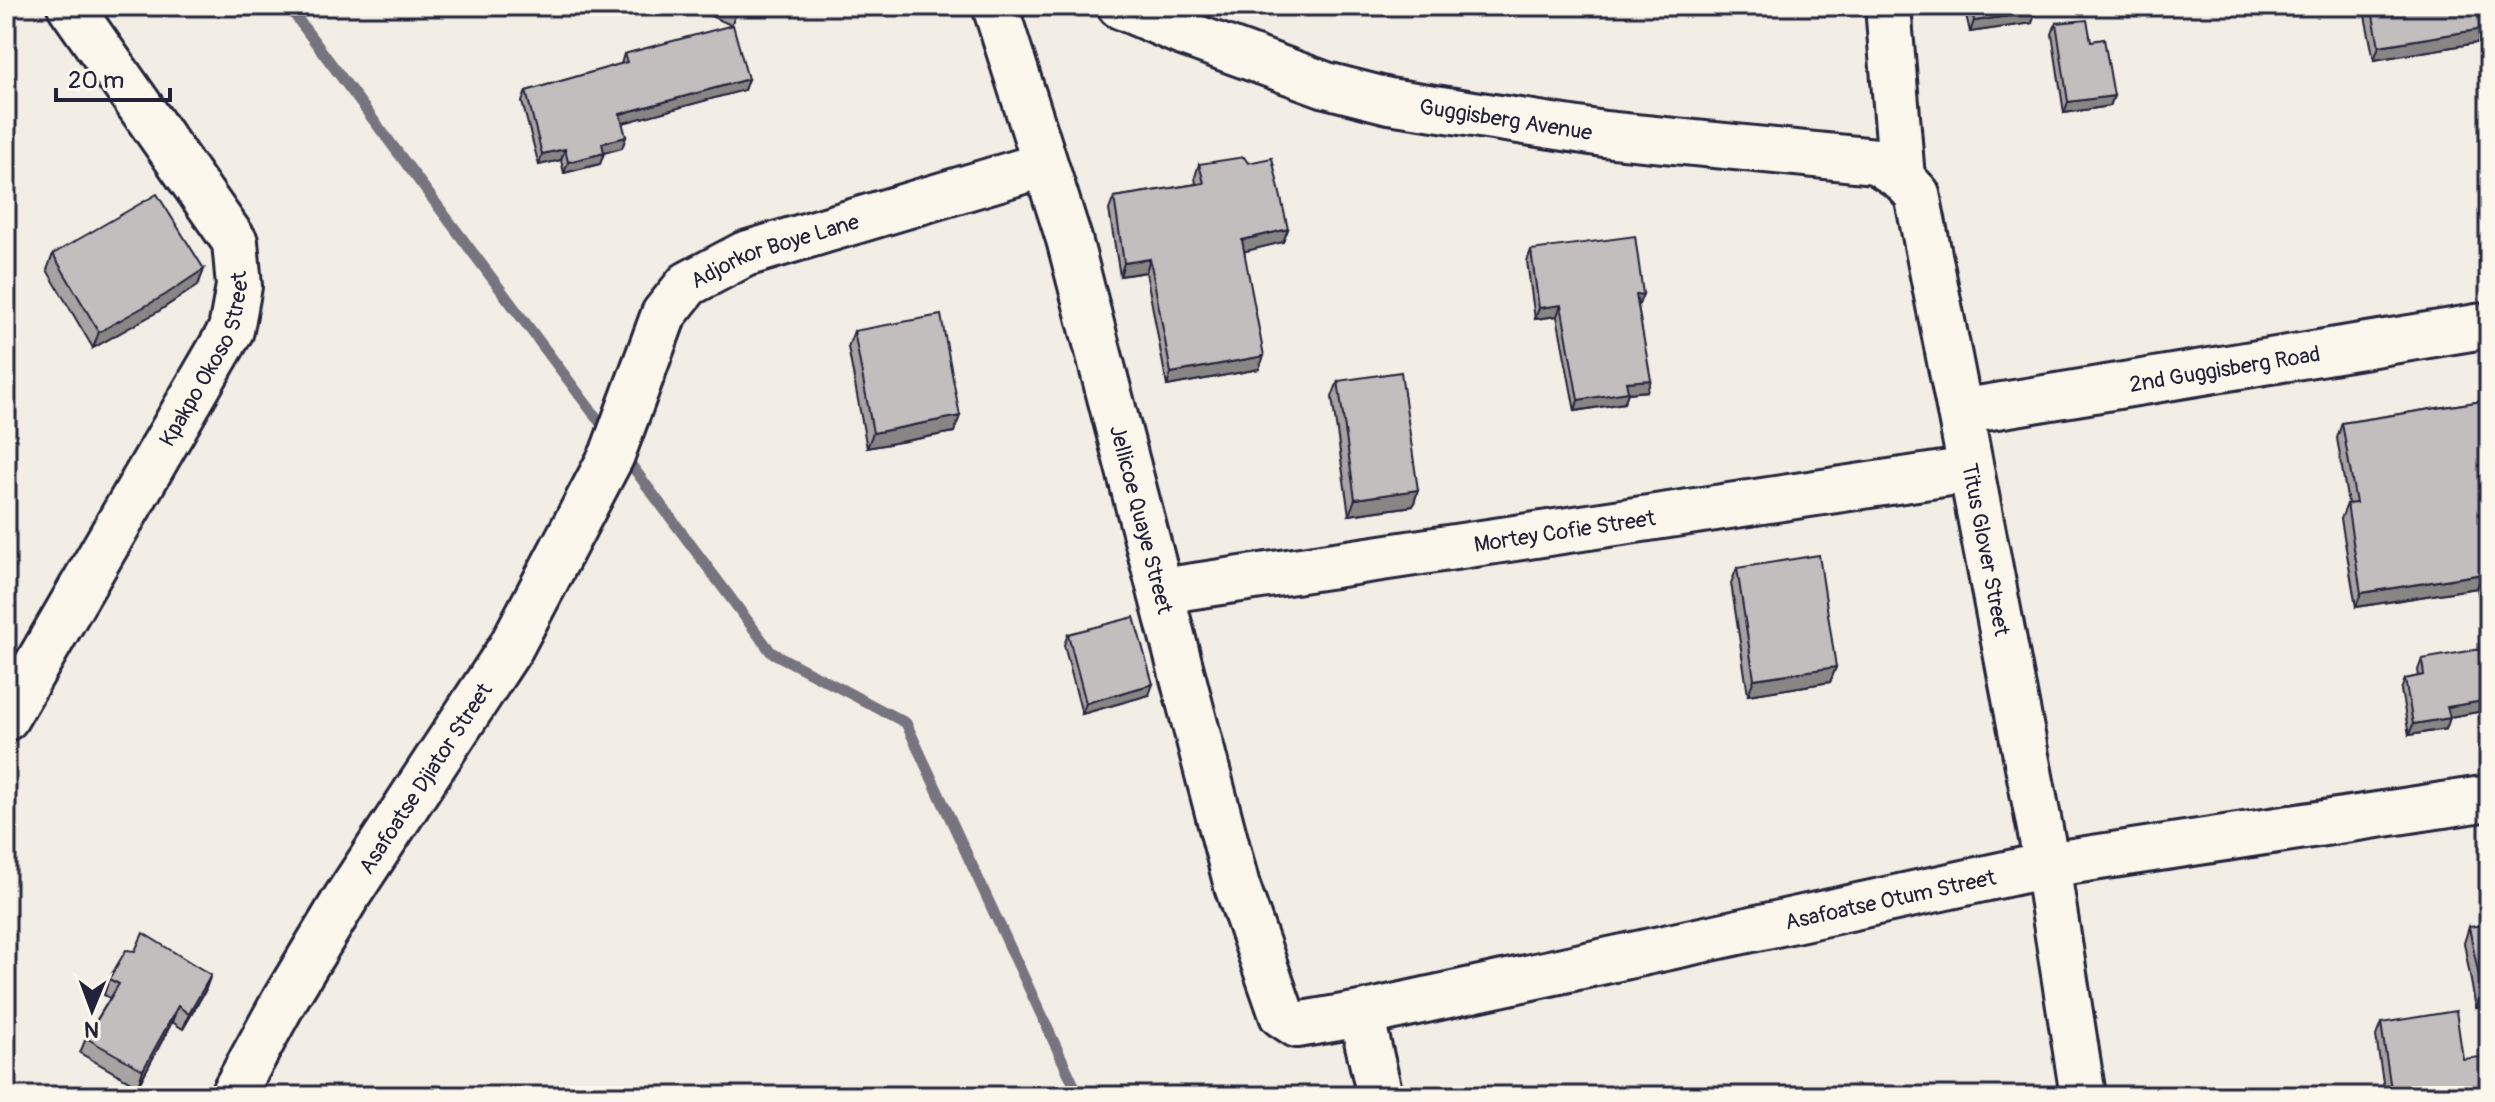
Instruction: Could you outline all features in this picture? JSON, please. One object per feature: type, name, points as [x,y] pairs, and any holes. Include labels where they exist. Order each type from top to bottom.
[{"type":"street","name":"Kpakpo Okoso Street","points":[[6,718],[19,669],[231,330],[239,286],[235,242],[70,6]]},
{"type":"street","name":"Jellicoe Quaye Street","points":[[995,6],[1069,239],[1237,886],[1282,1015],[1297,1025]]},
{"type":"street","name":"Guggisberg Avenue","points":[[1120,6],[1183,33],[1326,85],[1389,101],[1604,134],[1876,161],[1902,178]]},
{"type":"street","name":"Titus Glover Street","points":[[1888,6],[1902,178],[1917,194],[1960,412],[2047,865],[2083,1096]]},
{"type":"street","name":"Adjorkor Boye Lane","points":[[612,455],[664,314],[688,284],[745,254],[1043,165]]},
{"type":"street","name":"2nd Guggisberg Road","points":[[1960,412],[2489,325]]},
{"type":"street","name":"Asafoatse Djiator Street","points":[[232,1096],[346,898],[511,647],[612,455]]},
{"type":"street","name":"Mortey Cofie Street","points":[[1161,591],[1970,470]]},
{"type":"street","name":"Asafoatse Otum Street","points":[[1297,1025],[1361,1014],[2047,865],[2489,798]]},
{"type":"street","points":[[1361,1014],[1380,1096]]},
{"type":"building","points":[[716,6],[739,6],[735,14]]},
{"type":"building","points":[[1971,6],[2035,6],[2036,12],[1974,21]]},
{"type":"building","points":[[2371,6],[2489,6],[2489,28],[2379,46]]},
{"type":"building","points":[[2087,20],[2091,41],[2104,39],[2114,96],[2068,102],[2056,23]]},
{"type":"building","points":[[733,25],[748,79],[620,114],[626,137],[602,143],[604,153],[568,162],[565,149],[542,154],[526,91],[627,62],[624,54]]},
{"type":"building","points":[[1244,157],[1248,163],[1272,158],[1288,229],[1242,240],[1264,356],[1171,373],[1150,259],[1124,263],[1114,197],[1204,183],[1199,164]]},
{"type":"building","points":[[157,194],[204,269],[99,332],[53,254]]},
{"type":"building","points":[[1635,236],[1643,294],[1636,295],[1651,380],[1626,382],[1628,392],[1578,400],[1561,305],[1539,308],[1531,250]]},
{"type":"building","points":[[941,315],[960,416],[873,433],[854,331]]},
{"type":"building","points":[[1401,372],[1418,490],[1355,499],[1338,381]]},
{"type":"building","points":[[2489,400],[2489,606],[2483,574],[2361,593],[2347,504],[2356,503],[2342,423]]},
{"type":"building","points":[[1819,555],[1836,667],[1754,679],[1737,568]]},
{"type":"building","points":[[1134,617],[1153,684],[1086,703],[1068,634]]},
{"type":"building","points":[[2487,648],[2489,700],[2447,707],[2450,718],[2413,724],[2405,679],[2424,675],[2422,659]]},
{"type":"building","points":[[2489,924],[2489,991],[2482,992],[2469,927]]},
{"type":"building","points":[[143,933],[211,975],[189,1014],[178,1006],[143,1070],[86,1038],[119,984],[109,979],[126,950],[135,951]]},
{"type":"building","points":[[2456,1011],[2463,1059],[2489,1056],[2489,1096],[2392,1096],[2381,1023]]},
{"type":"waterway","points":[[288,6],[608,433]]},
{"type":"waterway","points":[[623,454],[771,652],[906,723],[1079,1096]]}]
